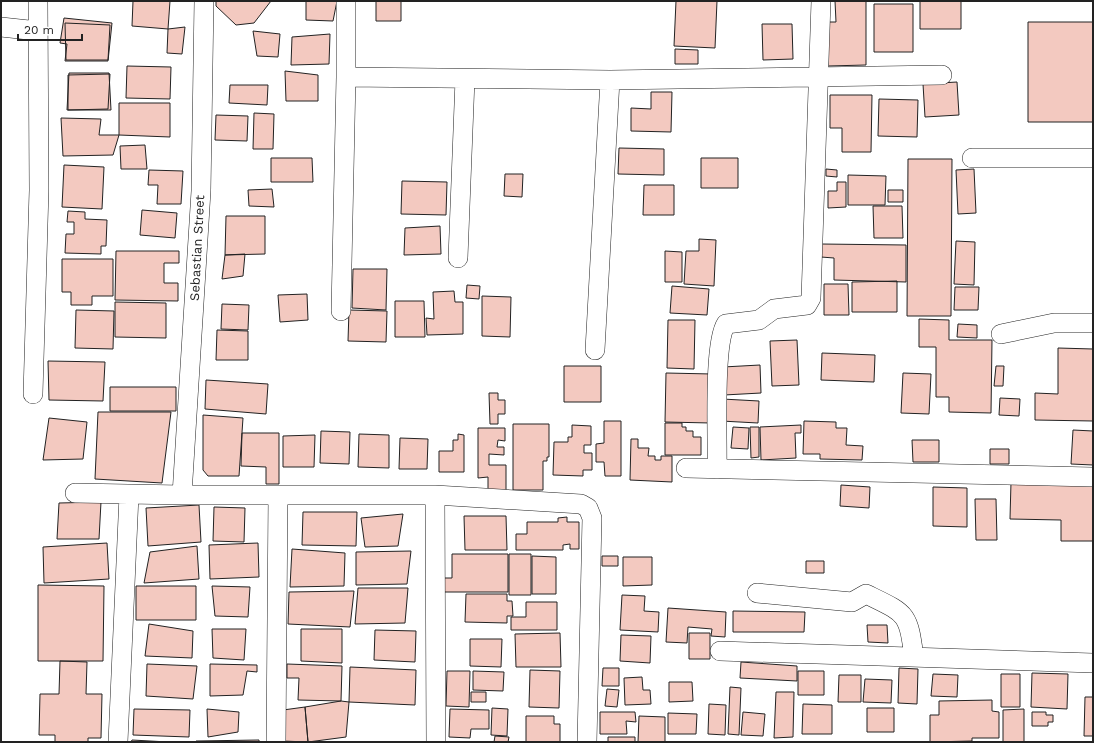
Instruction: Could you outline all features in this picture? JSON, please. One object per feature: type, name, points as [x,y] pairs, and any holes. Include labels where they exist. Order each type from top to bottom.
[{"type":"street","points":[[33,394],[39,190],[38,1]]},
{"type":"street","name":"Sebastian Street","points":[[182,495],[201,191],[204,1]]},
{"type":"street","points":[[341,311],[346,77],[346,1]]},
{"type":"street","points":[[718,469],[719,349],[722,329],[726,324],[759,320],[774,309],[807,305],[811,298],[820,78],[821,1]]},
{"type":"street","points":[[1,27],[38,31]]},
{"type":"street","points":[[346,77],[610,80],[942,75]]},
{"type":"street","points":[[458,258],[465,79]]},
{"type":"street","points":[[595,350],[610,80]]},
{"type":"street","points":[[972,158],[1093,158]]},
{"type":"street","points":[[1001,334],[1054,323],[1093,323]]},
{"type":"street","points":[[686,468],[1093,477]]},
{"type":"street","points":[[75,493],[129,495],[435,495],[581,504],[588,508],[592,518],[587,742]]},
{"type":"street","points":[[118,742],[129,495]]},
{"type":"street","points":[[276,742],[278,495]]},
{"type":"street","points":[[435,495],[436,742]]},
{"type":"street","points":[[757,593],[852,602],[866,594],[903,614],[910,629],[914,657]]},
{"type":"street","points":[[720,652],[1093,663]]},
{"type":"building","points":[[133,1],[170,1],[168,29],[132,26]]},
{"type":"building","points":[[216,1],[271,1],[254,23],[236,25],[216,6]]},
{"type":"building","points":[[306,1],[337,1],[333,21],[306,20]]},
{"type":"building","points":[[376,1],[401,1],[401,21],[376,21]]},
{"type":"building","points":[[676,1],[717,1],[715,48],[674,46]]},
{"type":"building","points":[[835,1],[866,1],[866,65],[828,66],[828,22],[836,22]]},
{"type":"building","points":[[920,1],[961,1],[961,29],[920,29]]},
{"type":"building","points":[[874,4],[913,4],[913,52],[874,52]]},
{"type":"building","points":[[64,18],[112,23],[108,61],[65,61],[67,44],[60,43]]},
{"type":"building","points":[[1028,22],[1093,22],[1093,122],[1028,122]]},
{"type":"building","points":[[65,23],[110,25],[108,60],[66,60]]},
{"type":"building","points":[[762,24],[792,24],[793,59],[763,60]]},
{"type":"building","points":[[185,27],[182,54],[167,53],[168,29]]},
{"type":"building","points":[[253,31],[280,34],[278,57],[257,56]]},
{"type":"building","points":[[330,34],[329,64],[291,65],[292,37]]},
{"type":"building","points":[[675,49],[698,50],[698,64],[675,64]]},
{"type":"building","points":[[127,66],[171,67],[170,99],[126,98]]},
{"type":"building","points":[[285,71],[318,75],[318,101],[286,101]]},
{"type":"building","points":[[69,73],[109,73],[111,110],[67,110]]},
{"type":"building","points":[[110,74],[108,109],[68,110],[68,75]]},
{"type":"building","points":[[957,82],[959,115],[925,117],[923,84]]},
{"type":"building","points":[[230,85],[268,85],[267,105],[229,103]]},
{"type":"building","points":[[651,92],[672,92],[671,132],[631,131],[631,108],[651,109]]},
{"type":"building","points":[[830,95],[872,95],[871,152],[842,152],[842,128],[830,128]]},
{"type":"building","points":[[879,99],[918,100],[917,137],[878,136]]},
{"type":"building","points":[[119,103],[170,103],[170,137],[119,135]]},
{"type":"building","points":[[254,113],[274,114],[273,149],[253,149]]},
{"type":"building","points":[[216,115],[248,116],[247,141],[215,140]]},
{"type":"building","points":[[61,118],[101,119],[99,135],[119,135],[113,155],[63,156]]},
{"type":"building","points":[[145,145],[147,169],[121,169],[120,146]]},
{"type":"building","points":[[619,148],[664,149],[664,175],[618,174]]},
{"type":"building","points":[[271,158],[312,158],[313,182],[271,182]]},
{"type":"building","points":[[701,158],[738,158],[738,188],[701,188]]},
{"type":"building","points":[[908,159],[952,159],[951,316],[907,316]]},
{"type":"building","points":[[64,165],[104,167],[102,209],[62,207]]},
{"type":"building","points":[[826,169],[837,170],[837,177],[826,176]]},
{"type":"building","points":[[974,169],[976,213],[958,214],[956,170]]},
{"type":"building","points":[[149,170],[183,171],[181,204],[157,204],[158,185],[148,185]]},
{"type":"building","points":[[505,174],[523,174],[522,197],[504,196]]},
{"type":"building","points":[[848,175],[886,176],[885,205],[848,205]]},
{"type":"building","points":[[402,181],[447,182],[446,215],[401,214]]},
{"type":"building","points":[[837,182],[846,182],[846,207],[828,208],[828,191],[837,191]]},
{"type":"building","points":[[644,185],[674,185],[674,215],[643,215]]},
{"type":"building","points":[[272,189],[274,207],[249,206],[248,190]]},
{"type":"building","points":[[888,190],[903,190],[903,202],[888,202]]},
{"type":"building","points":[[873,206],[902,206],[903,238],[874,238]]},
{"type":"building","points":[[142,210],[177,213],[175,238],[140,235]]},
{"type":"building","points":[[68,211],[85,212],[85,219],[107,220],[106,246],[101,246],[101,254],[65,253],[66,234],[74,234],[74,222],[67,222]]},
{"type":"building","points":[[226,216],[265,216],[265,254],[225,255]]},
{"type":"building","points":[[440,226],[441,254],[404,255],[405,228]]},
{"type":"building","points":[[699,239],[716,240],[714,286],[684,284],[686,251],[699,251]]},
{"type":"building","points":[[956,241],[975,242],[974,285],[954,284]]},
{"type":"building","points":[[821,244],[906,245],[906,282],[834,280],[834,258],[821,257]]},
{"type":"building","points":[[116,251],[179,251],[179,263],[164,263],[164,283],[178,283],[178,301],[115,300]]},
{"type":"building","points":[[665,251],[682,252],[682,282],[665,282]]},
{"type":"building","points":[[245,254],[243,276],[222,279],[225,255]]},
{"type":"building","points":[[62,259],[113,259],[113,296],[92,296],[92,305],[71,305],[71,292],[62,292]]},
{"type":"building","points":[[353,269],[387,269],[386,310],[352,308]]},
{"type":"building","points":[[897,281],[897,312],[852,312],[852,282]]},
{"type":"building","points":[[824,284],[848,284],[849,315],[824,315]]},
{"type":"building","points":[[467,285],[480,286],[479,299],[466,298]]},
{"type":"building","points":[[672,286],[709,289],[707,315],[670,313]]},
{"type":"building","points":[[955,287],[979,287],[978,310],[954,310]]},
{"type":"building","points":[[454,291],[455,302],[463,302],[463,334],[427,335],[426,318],[434,319],[433,292]]},
{"type":"building","points":[[307,294],[308,320],[280,322],[278,295]]},
{"type":"building","points":[[482,296],[511,297],[510,337],[482,336]]},
{"type":"building","points":[[395,301],[424,301],[425,337],[395,337]]},
{"type":"building","points":[[115,302],[166,303],[166,338],[115,337]]},
{"type":"building","points":[[222,304],[249,305],[248,330],[221,329]]},
{"type":"building","points":[[76,310],[114,311],[113,349],[75,348]]},
{"type":"building","points":[[349,310],[387,311],[386,342],[348,341]]},
{"type":"building","points":[[919,319],[949,320],[949,340],[992,340],[991,413],[949,412],[949,397],[936,397],[936,347],[919,347]]},
{"type":"building","points":[[668,320],[695,320],[694,369],[667,368]]},
{"type":"building","points":[[958,324],[977,325],[977,338],[957,337]]},
{"type":"building","points":[[217,330],[248,331],[248,360],[216,360]]},
{"type":"building","points":[[797,340],[799,385],[772,386],[770,341]]},
{"type":"building","points":[[1058,348],[1093,349],[1093,421],[1035,420],[1035,393],[1058,394]]},
{"type":"building","points":[[822,353],[875,355],[874,382],[821,380]]},
{"type":"building","points":[[48,361],[105,362],[103,401],[49,400]]},
{"type":"building","points":[[760,365],[761,393],[724,395],[723,367]]},
{"type":"building","points":[[564,366],[601,366],[601,402],[564,402]]},
{"type":"building","points":[[996,366],[1004,366],[1003,386],[994,386]]},
{"type":"building","points":[[666,373],[712,374],[711,423],[665,422]]},
{"type":"building","points":[[903,373],[931,374],[929,414],[901,413]]},
{"type":"building","points":[[206,380],[268,384],[266,414],[205,409]]},
{"type":"building","points":[[110,387],[176,387],[176,411],[110,411]]},
{"type":"building","points":[[489,393],[498,393],[498,400],[505,400],[505,414],[498,414],[498,424],[490,424]]},
{"type":"building","points":[[1000,398],[1020,399],[1019,416],[999,415]]},
{"type":"building","points":[[722,399],[759,401],[758,423],[721,421]]},
{"type":"building","points":[[98,412],[171,412],[162,483],[95,479]]},
{"type":"building","points":[[203,415],[243,418],[239,476],[208,476],[203,470]]},
{"type":"building","points":[[49,418],[87,422],[83,459],[43,460]]},
{"type":"building","points":[[604,421],[621,421],[621,476],[605,476],[604,462],[596,462],[596,444],[604,443]]},
{"type":"building","points":[[804,421],[836,422],[836,428],[847,428],[846,445],[863,446],[862,460],[820,459],[820,454],[803,454]]},
{"type":"building","points":[[665,423],[682,423],[682,427],[686,427],[686,431],[693,431],[693,437],[701,437],[701,455],[665,455]]},
{"type":"building","points":[[513,424],[549,424],[549,457],[547,457],[547,461],[543,461],[543,490],[513,490]]},
{"type":"building","points":[[572,425],[591,426],[591,445],[584,445],[584,453],[592,453],[592,470],[583,470],[583,476],[553,475],[554,442],[568,442],[568,437],[572,437]]},
{"type":"building","points":[[801,425],[801,433],[795,433],[796,458],[761,460],[760,427]]},
{"type":"building","points":[[733,427],[749,428],[748,449],[731,448]]},
{"type":"building","points":[[750,427],[759,427],[759,457],[751,458]]},
{"type":"building","points":[[478,428],[505,428],[505,441],[498,440],[497,447],[504,447],[504,455],[489,454],[489,465],[506,465],[506,493],[488,493],[488,477],[478,478]]},
{"type":"building","points":[[1073,430],[1093,431],[1093,465],[1071,464]]},
{"type":"building","points":[[321,431],[350,432],[349,464],[320,463]]},
{"type":"building","points":[[242,433],[279,433],[279,484],[266,484],[266,467],[241,466]]},
{"type":"building","points":[[359,434],[389,435],[389,468],[358,467]]},
{"type":"building","points":[[458,434],[464,435],[464,472],[439,472],[439,451],[453,451],[453,440],[458,440]]},
{"type":"building","points":[[315,435],[314,467],[283,467],[283,436]]},
{"type":"building","points":[[400,438],[428,439],[427,469],[399,469]]},
{"type":"building","points":[[631,439],[638,439],[638,448],[649,448],[648,456],[655,456],[655,460],[661,460],[661,456],[672,456],[672,482],[630,480]]},
{"type":"building","points":[[912,440],[939,440],[939,462],[913,462]]},
{"type":"building","points":[[990,449],[1009,449],[1009,464],[990,464]]},
{"type":"building","points":[[1011,482],[1093,483],[1093,541],[1061,541],[1061,520],[1010,519]]},
{"type":"building","points":[[841,485],[870,487],[869,508],[840,506]]},
{"type":"building","points":[[933,487],[967,488],[967,527],[933,526]]},
{"type":"building","points":[[975,499],[996,499],[997,540],[976,540]]},
{"type":"building","points":[[101,502],[99,539],[57,539],[59,503]]},
{"type":"building","points":[[199,505],[201,542],[148,546],[146,508]]},
{"type":"building","points":[[214,507],[245,508],[244,542],[213,541]]},
{"type":"building","points":[[303,512],[357,512],[356,546],[302,545]]},
{"type":"building","points":[[403,514],[398,546],[365,547],[361,518]]},
{"type":"building","points":[[464,516],[506,516],[507,550],[465,550]]},
{"type":"building","points":[[567,517],[567,522],[579,522],[579,549],[570,549],[570,544],[563,545],[563,550],[516,550],[516,534],[527,534],[527,522],[558,522],[558,518]]},
{"type":"building","points":[[107,543],[109,579],[44,583],[43,547]]},
{"type":"building","points":[[258,543],[259,577],[210,579],[209,545]]},
{"type":"building","points":[[197,546],[199,579],[144,583],[150,552]]},
{"type":"building","points":[[292,549],[345,553],[344,586],[290,587]]},
{"type":"building","points":[[411,551],[407,584],[356,585],[356,552]]},
{"type":"building","points":[[452,554],[508,554],[508,592],[444,592],[444,578],[452,578]]},
{"type":"building","points":[[509,554],[531,554],[531,595],[509,595]]},
{"type":"building","points":[[532,556],[556,557],[556,594],[532,594]]},
{"type":"building","points":[[602,556],[618,556],[618,566],[602,566]]},
{"type":"building","points":[[623,557],[652,557],[652,585],[623,586]]},
{"type":"building","points":[[806,561],[824,561],[824,573],[806,573]]},
{"type":"building","points":[[38,585],[104,586],[103,661],[38,661]]},
{"type":"building","points":[[136,586],[196,586],[196,620],[136,620]]},
{"type":"building","points":[[212,586],[250,587],[248,617],[215,616]]},
{"type":"building","points":[[358,588],[408,588],[405,623],[355,624]]},
{"type":"building","points":[[354,591],[350,627],[288,624],[289,592]]},
{"type":"building","points":[[466,594],[507,594],[507,601],[512,601],[513,616],[507,616],[507,623],[465,622]]},
{"type":"building","points":[[622,595],[645,596],[644,611],[659,612],[658,632],[620,630]]},
{"type":"building","points":[[526,602],[557,602],[557,630],[511,630],[511,617],[526,617]]},
{"type":"building","points":[[668,608],[726,612],[725,637],[711,636],[712,629],[688,627],[687,643],[666,642]]},
{"type":"building","points":[[733,611],[805,612],[804,632],[733,632]]},
{"type":"building","points":[[149,624],[193,631],[192,658],[145,656]]},
{"type":"building","points":[[867,625],[887,625],[888,643],[868,642]]},
{"type":"building","points":[[212,629],[246,629],[244,660],[213,658]]},
{"type":"building","points":[[301,629],[342,629],[342,663],[301,661]]},
{"type":"building","points":[[375,630],[416,631],[415,662],[374,660]]},
{"type":"building","points":[[560,633],[561,667],[516,667],[515,634]]},
{"type":"building","points":[[689,633],[710,633],[710,659],[689,659]]},
{"type":"building","points":[[621,635],[651,636],[650,663],[620,661]]},
{"type":"building","points":[[470,639],[502,639],[501,667],[470,666]]},
{"type":"building","points":[[60,661],[87,662],[86,694],[102,694],[101,738],[88,738],[88,742],[55,742],[55,735],[39,735],[40,694],[59,694]]},
{"type":"building","points":[[741,662],[797,666],[797,681],[740,678]]},
{"type":"building","points":[[147,664],[197,666],[193,699],[146,696]]},
{"type":"building","points":[[210,664],[257,665],[257,672],[247,671],[243,695],[210,696]]},
{"type":"building","points":[[287,664],[342,666],[341,701],[298,700],[299,678],[287,678]]},
{"type":"building","points":[[350,667],[416,670],[415,705],[349,702]]},
{"type":"building","points":[[603,668],[619,668],[619,686],[602,686]]},
{"type":"building","points":[[899,668],[918,669],[917,704],[898,703]]},
{"type":"building","points":[[530,670],[560,671],[559,708],[529,707]]},
{"type":"building","points":[[447,671],[470,671],[469,707],[446,706]]},
{"type":"building","points":[[473,671],[504,672],[503,691],[473,690]]},
{"type":"building","points":[[798,671],[824,671],[824,695],[798,695]]},
{"type":"building","points":[[1032,673],[1068,674],[1067,709],[1031,707]]},
{"type":"building","points":[[933,674],[958,675],[957,697],[931,696]]},
{"type":"building","points":[[1001,674],[1020,674],[1020,707],[1001,707]]},
{"type":"building","points":[[839,675],[861,675],[861,702],[838,702]]},
{"type":"building","points":[[642,677],[643,690],[650,690],[651,704],[625,705],[624,678]]},
{"type":"building","points":[[865,679],[892,680],[891,703],[863,702]]},
{"type":"building","points":[[669,682],[692,682],[693,701],[669,702]]},
{"type":"building","points":[[730,687],[741,688],[739,735],[728,734]]},
{"type":"building","points":[[607,689],[619,690],[617,707],[605,706]]},
{"type":"building","points":[[471,692],[486,692],[486,702],[471,702]]},
{"type":"building","points":[[776,692],[794,692],[793,737],[774,738]]},
{"type":"building","points":[[1085,697],[1093,697],[1093,736],[1084,736]]},
{"type":"building","points":[[992,700],[992,711],[999,712],[999,738],[972,738],[972,741],[930,742],[930,715],[939,715],[939,701]]},
{"type":"building","points":[[341,701],[349,702],[346,737],[308,742],[305,707]]},
{"type":"building","points":[[709,704],[726,705],[725,735],[708,734]]},
{"type":"building","points":[[803,704],[832,705],[832,734],[802,734]]},
{"type":"building","points":[[305,707],[308,742],[282,741],[283,710]]},
{"type":"building","points":[[492,708],[508,709],[507,736],[491,735]]},
{"type":"building","points":[[867,708],[894,708],[894,732],[867,732]]},
{"type":"building","points":[[134,709],[190,710],[189,737],[133,735]]},
{"type":"building","points":[[207,709],[239,712],[238,732],[208,737]]},
{"type":"building","points":[[450,709],[489,710],[489,729],[471,729],[470,738],[449,737]]},
{"type":"building","points":[[1024,709],[1024,742],[1003,742],[1003,710]]},
{"type":"building","points":[[600,712],[635,712],[636,722],[626,721],[627,734],[600,734]]},
{"type":"building","points":[[743,712],[765,714],[763,736],[741,735]]},
{"type":"building","points":[[1032,712],[1046,712],[1046,715],[1053,715],[1053,722],[1048,722],[1048,726],[1032,726]]},
{"type":"building","points":[[668,713],[697,714],[696,734],[668,734]]},
{"type":"building","points":[[526,716],[554,716],[554,724],[560,724],[560,742],[526,742]]},
{"type":"building","points":[[639,716],[665,717],[665,742],[638,742]]},
{"type":"building","points":[[495,736],[509,737],[508,742],[494,742]]},
{"type":"building","points":[[608,737],[635,737],[635,742],[608,742]]},
{"type":"building","points":[[132,740],[168,742],[131,742]]},
{"type":"building","points":[[259,740],[259,742],[196,742],[196,741]]}]
